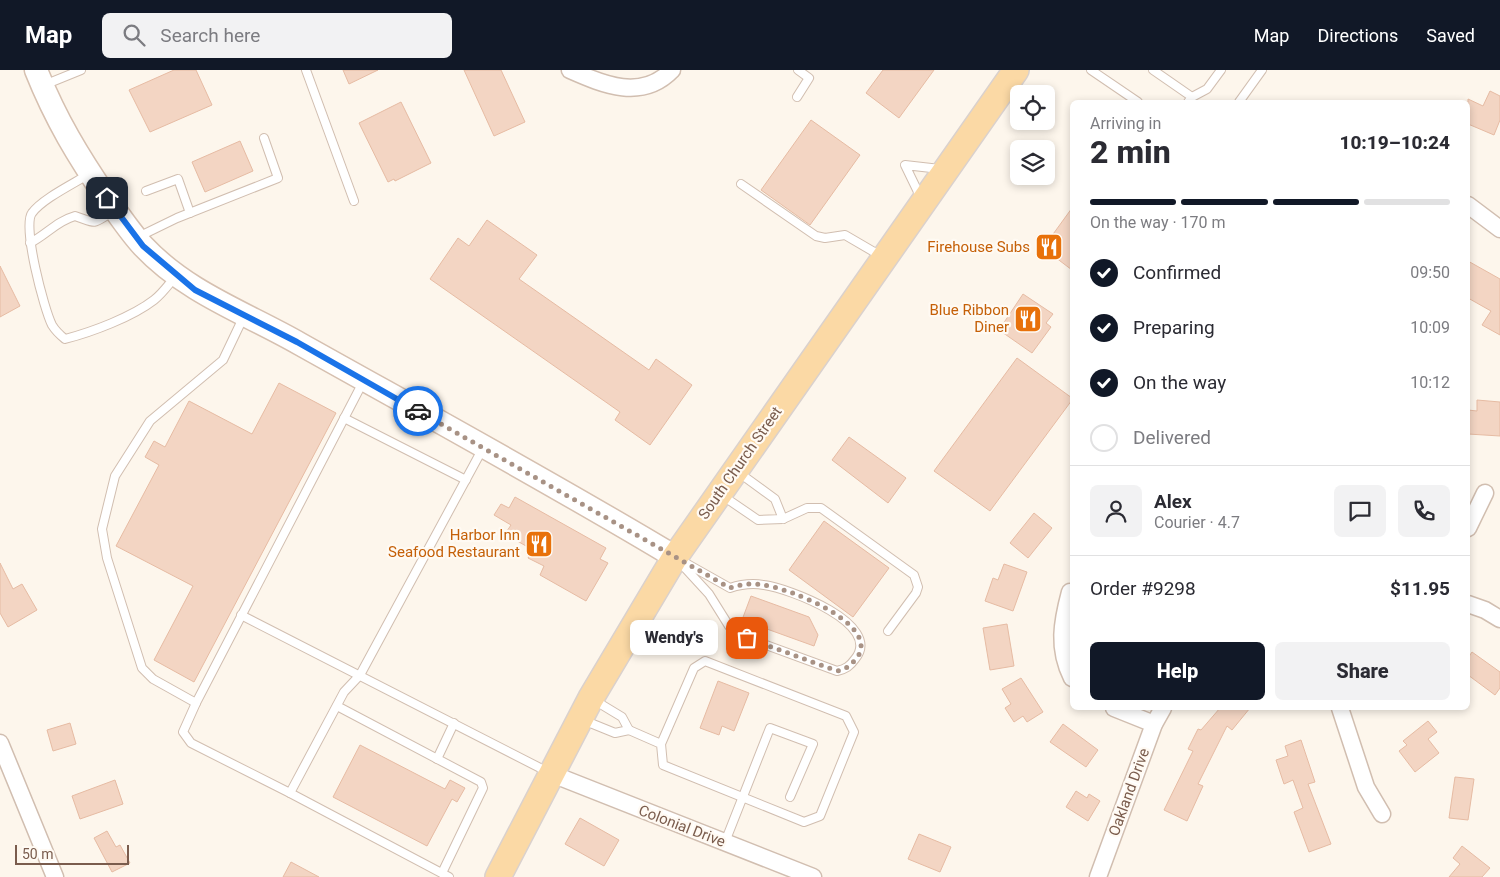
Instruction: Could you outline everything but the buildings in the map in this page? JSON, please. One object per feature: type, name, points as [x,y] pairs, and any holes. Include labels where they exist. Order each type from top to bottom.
[{"type":"main road","name":"South Church Street","points":[[498,877],[585,708],[674,557],[924,204],[1016,70]]},
{"type":"street","points":[[570,70],[607,86],[643,88],[664,78],[672,70]]},
{"type":"street","points":[[39,78],[57,120],[90,173],[136,238],[195,290],[297,342],[483,448],[613,519],[674,557]]},
{"type":"street","points":[[1470,206],[1500,229]]},
{"type":"street","points":[[1470,524],[1485,494]]},
{"type":"street","points":[[1070,592],[1061,625],[1066,663],[1070,673]]},
{"type":"street","points":[[1470,605],[1486,610],[1500,619]]},
{"type":"street","points":[[1119,710],[1154,724]]},
{"type":"street","name":"Oakland Drive","points":[[1098,877],[1154,724],[1162,710]]},
{"type":"street","points":[[1341,710],[1366,787],[1382,814]]},
{"type":"street","points":[[0,743],[55,877]]},
{"type":"street","name":"Colonial Drive","points":[[552,774],[813,877]]},
{"type":"lane","points":[[39,78],[81,70]]},
{"type":"lane","points":[[306,70],[354,201]]},
{"type":"lane","points":[[797,97],[809,78],[798,70]]},
{"type":"lane","points":[[1091,70],[1135,100]]},
{"type":"lane","points":[[1153,70],[1190,100],[1207,89],[1221,70]]},
{"type":"lane","points":[[1240,100],[1262,70]]},
{"type":"lane","points":[[136,238],[190,213],[278,178],[264,138]]},
{"type":"lane","points":[[924,204],[905,165],[947,170]]},
{"type":"lane","points":[[90,173],[32,212],[28,220],[30,243],[52,324],[65,339],[101,327],[141,308],[155,299],[177,276]]},
{"type":"lane","points":[[146,191],[178,179],[190,213]]},
{"type":"lane","points":[[741,184],[816,236],[825,238],[845,235],[885,258]]},
{"type":"lane","points":[[30,243],[44,236],[66,219],[75,216],[89,223],[96,222],[116,210]]},
{"type":"lane","points":[[196,703],[153,679],[142,668],[108,558],[102,528],[115,476],[150,421],[223,360],[244,315]]},
{"type":"lane","points":[[336,706],[481,782],[483,788],[446,875],[191,743],[183,732],[241,615],[364,380]]},
{"type":"lane","points":[[344,418],[466,480]]},
{"type":"lane","points":[[290,793],[344,692],[360,675],[483,448]]},
{"type":"lane","points":[[736,470],[776,499],[784,519]]},
{"type":"lane","points":[[719,494],[758,520],[784,519],[807,508],[821,508],[914,575],[918,587],[916,593],[888,631]]},
{"type":"lane","points":[[674,557],[730,588],[743,584],[766,585],[818,603],[844,620],[857,632],[861,644],[860,653],[847,669],[837,671],[747,638],[730,626],[709,594],[674,557]]},
{"type":"lane","points":[[241,615],[552,774]]},
{"type":"lane","points":[[705,661],[846,716],[854,732],[820,816],[804,822],[664,765],[661,744],[694,668],[705,661]]},
{"type":"lane","points":[[585,708],[622,717],[629,730]]},
{"type":"lane","points":[[585,708],[615,733],[629,730],[661,744]]},
{"type":"lane","points":[[437,759],[454,723]]},
{"type":"lane","points":[[724,842],[770,728],[813,744],[790,796]]},
{"type":"way so far","points":[[418,411],[613,519],[674,557],[730,588],[743,584],[766,585],[818,603],[844,620],[857,632],[861,644],[860,653],[847,669],[837,671],[747,638]]},
{"type":"place","name":"Firehouse Subs","points":[[1049,247]]},
{"type":"place","name":"Blue Ribbon Diner","points":[[1028,319]]},
{"type":"place","name":"Harbor Inn Seafood Restaurant","points":[[539,544]]},
{"type":"place","name":"Wendy's","points":[[747,638]]},
{"type":"route","points":[[107,198],[143,246],[195,290],[297,342],[418,411]]}]
